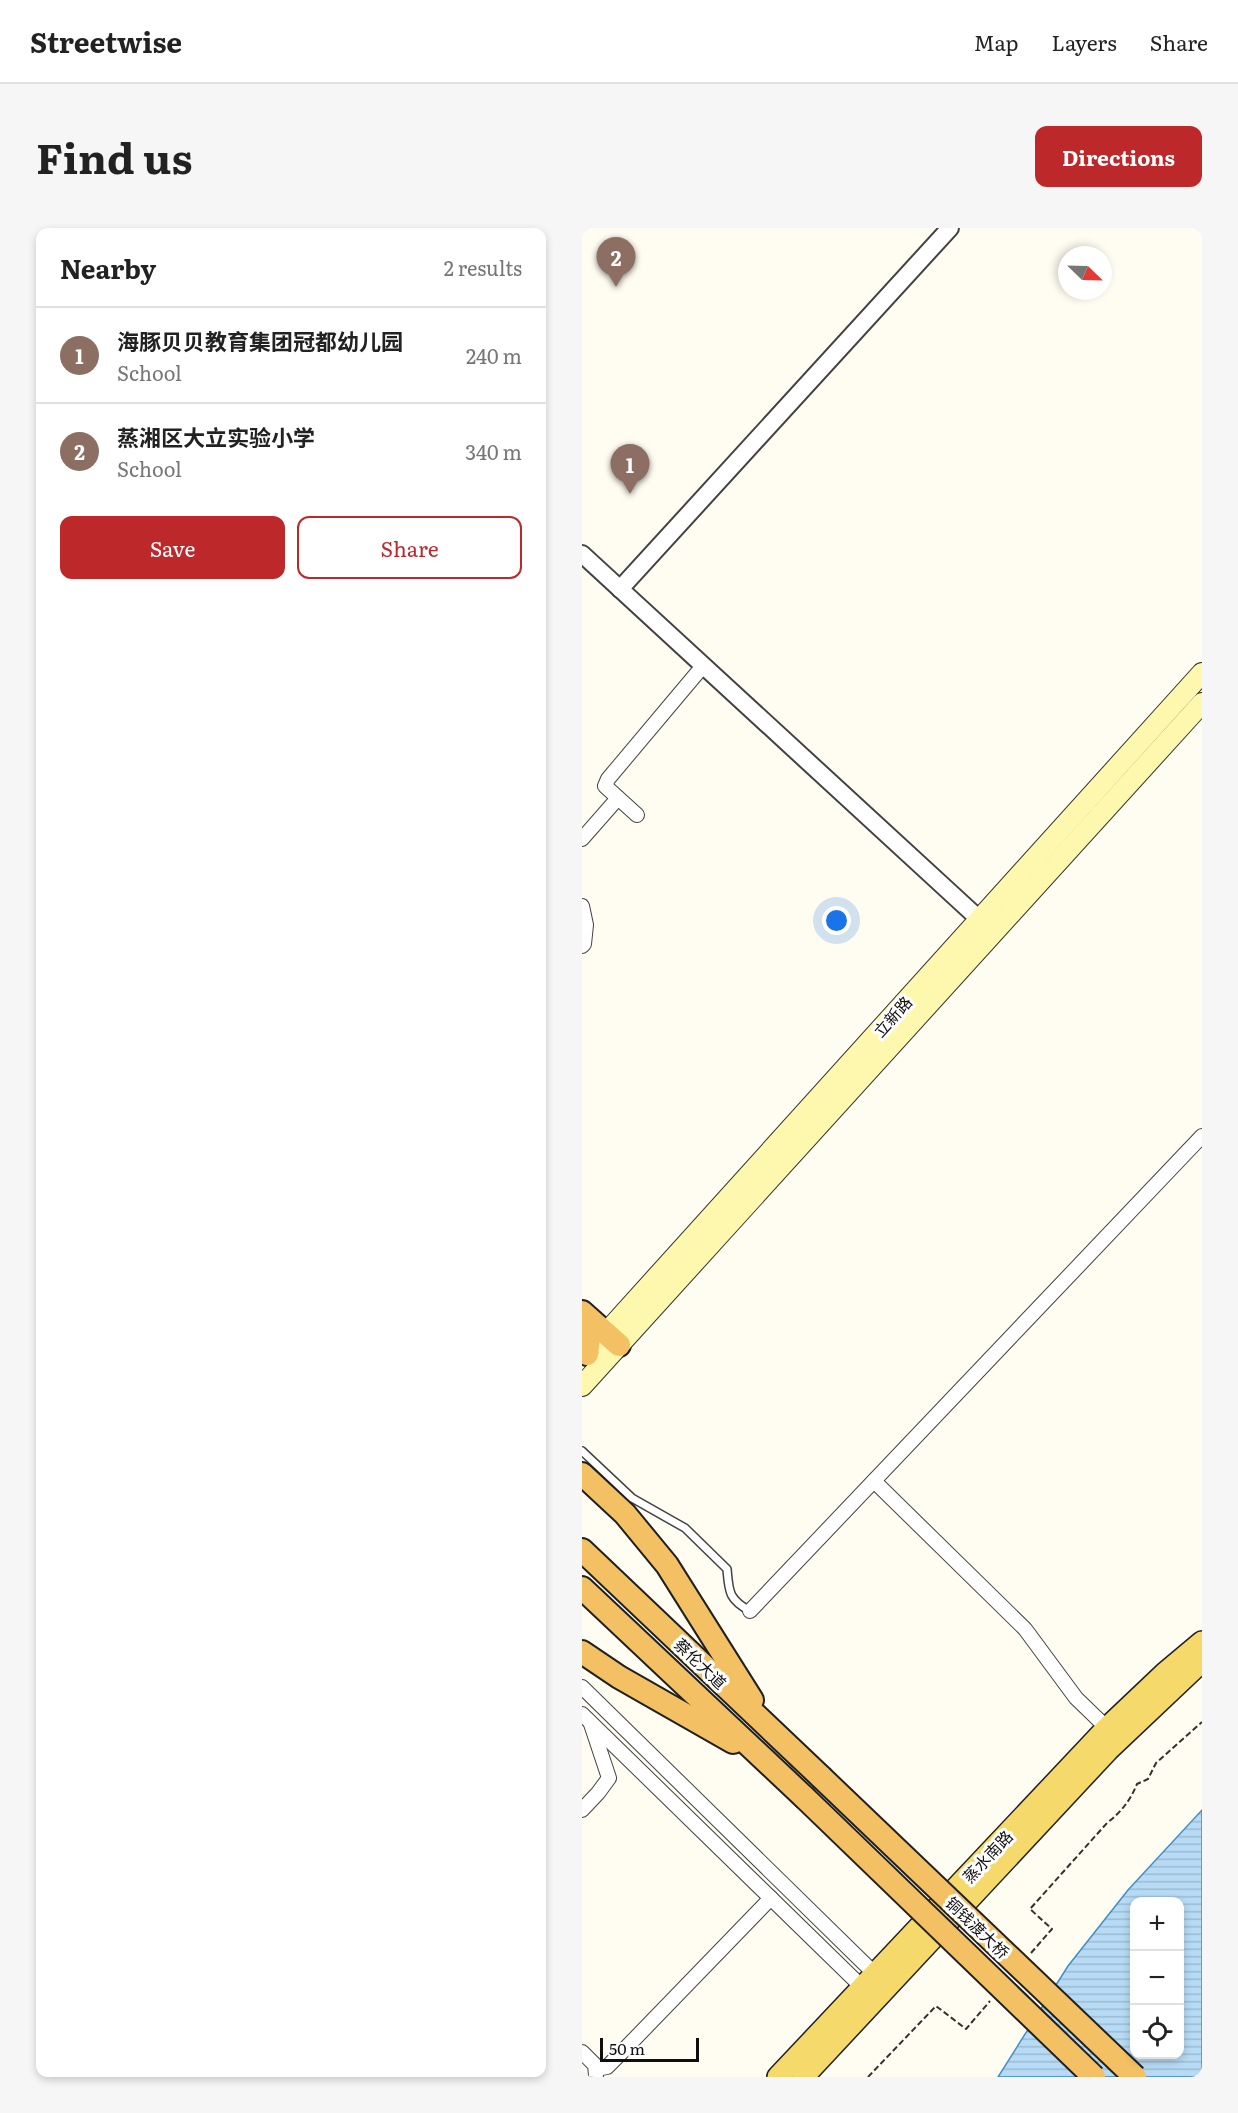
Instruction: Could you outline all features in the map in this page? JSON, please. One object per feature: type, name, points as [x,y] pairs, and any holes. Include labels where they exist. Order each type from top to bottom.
[{"type":"highway","points":[[582,1312],[612,1335]]},
{"type":"highway","points":[[582,1321],[589,1338],[584,1356]]},
{"type":"highway","points":[[582,1473],[625,1514],[667,1565],[768,1727]]},
{"type":"highway","name":"蔡伦大道","points":[[582,1550],[821,1777]]},
{"type":"highway","name":"蔡伦大道","points":[[582,1588],[804,1797]]},
{"type":"highway","points":[[582,1652],[618,1677],[764,1760]]},
{"type":"highway","name":"铜钱渡大桥","points":[[821,1777],[1135,2077]]},
{"type":"highway","name":"铜钱渡大桥","points":[[804,1797],[1094,2077]]},
{"type":"main road","name":"立新路","points":[[582,1386],[612,1335],[979,919],[1202,673]]},
{"type":"main road","name":"立新路","points":[[584,1356],[612,1335],[1202,703]]},
{"type":"main road","name":"蒸水南路","points":[[778,2077],[1107,1728],[1165,1673],[1202,1642]]},
{"type":"main road","name":"蒸水南路","points":[[803,2077],[1108,1750],[1202,1661]]},
{"type":"street","points":[[620,589],[950,228]]},
{"type":"street","points":[[582,554],[979,919]]},
{"type":"street","points":[[637,815],[605,786],[608,779],[703,666]]},
{"type":"street","points":[[582,839],[618,798]]},
{"type":"street","points":[[582,906],[586,925],[582,946]]},
{"type":"street","points":[[750,1611],[1202,1136]]},
{"type":"street","points":[[582,1299],[612,1335]]},
{"type":"street","points":[[874,1481],[1025,1629],[1076,1698],[1107,1728]]},
{"type":"street","points":[[582,1687],[869,1981]]},
{"type":"street","points":[[586,1718],[771,1898],[869,1981]]},
{"type":"street","points":[[582,1810],[609,1778],[586,1718]]},
{"type":"street","points":[[582,2052],[595,2065],[596,2073],[607,2067],[771,1898]]},
{"type":"lane","points":[[582,1451],[632,1498],[685,1528],[727,1569],[729,1593],[737,1604],[750,1611]]},
{"type":"path","points":[[1028,1956],[1052,1929],[1030,1909],[1107,1823],[1119,1813],[1131,1798],[1137,1784],[1148,1779],[1156,1763],[1202,1722]]},
{"type":"path","points":[[868,2077],[936,2006],[966,2029],[989,2002]]},
{"type":"water","points":[[1202,1810],[1202,2077],[998,2077],[1068,1966],[1128,1890]]},
{"type":"place","name":"蒸湘区大立实验小学","points":[[616,287]]},
{"type":"place","name":"海豚贝贝教育集团冠都幼儿园","points":[[630,494]]}]
